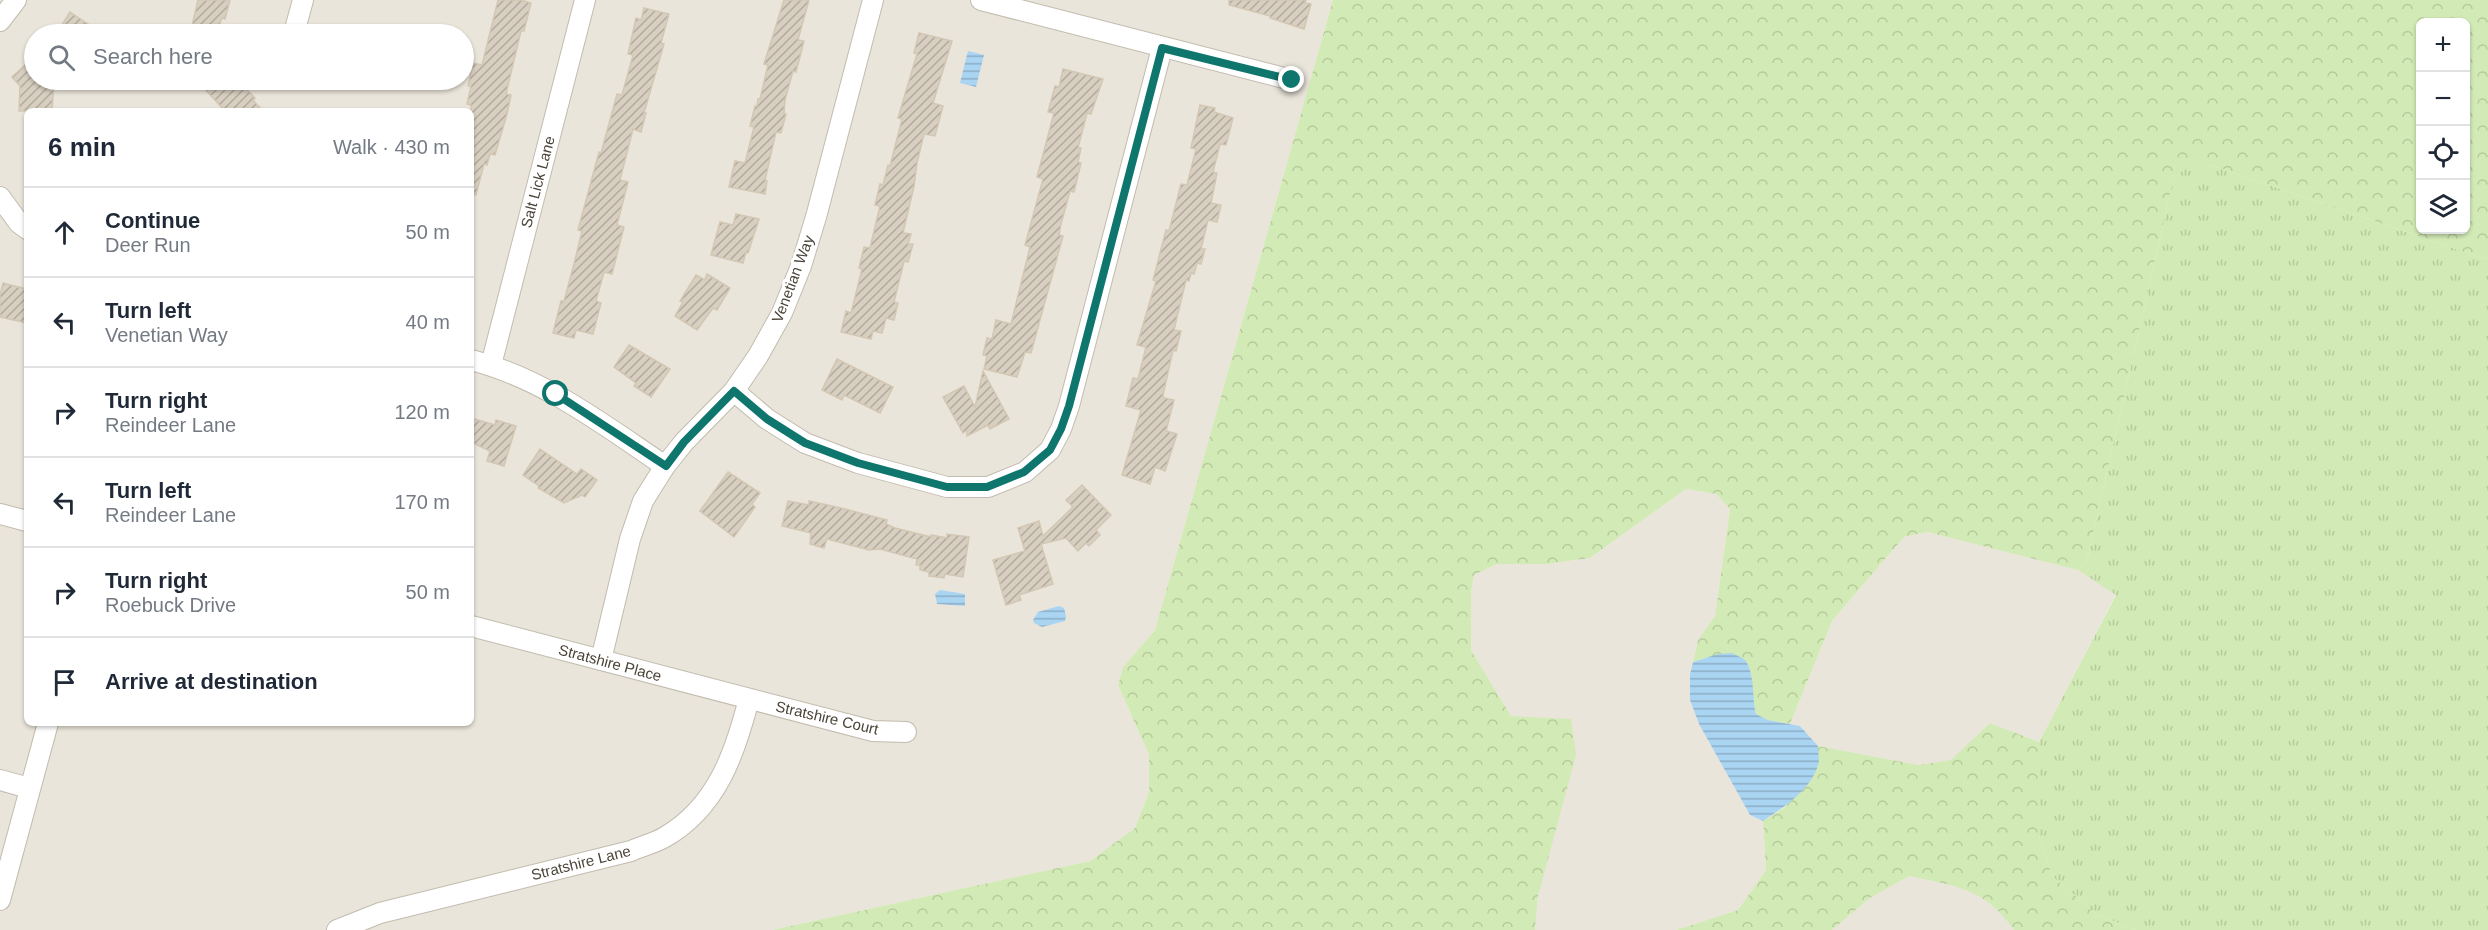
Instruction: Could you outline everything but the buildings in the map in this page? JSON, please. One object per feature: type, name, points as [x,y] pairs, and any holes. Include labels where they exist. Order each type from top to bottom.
[{"type":"street","points":[[0,21],[16,0]]},
{"type":"street","points":[[296,24],[303,0]]},
{"type":"street","name":"Salt Lick Lane","points":[[491,365],[585,0]]},
{"type":"street","name":"Venetian Way","points":[[601,660],[630,539],[643,501],[684,442],[734,391],[758,356],[782,313],[801,266],[873,0]]},
{"type":"street","points":[[981,0],[1292,80]]},
{"type":"street","points":[[734,391],[767,419],[805,443],[858,463],[947,487],[987,487],[1024,472],[1050,450],[1069,406],[1162,48]]},
{"type":"street","points":[[0,197],[24,227]]},
{"type":"street","points":[[474,361],[491,365],[556,394],[666,466]]},
{"type":"street","points":[[0,514],[24,520]]},
{"type":"street","name":"Stratshire Place","points":[[474,627],[749,699]]},
{"type":"street","name":"Stratshire Court","points":[[749,699],[873,731],[906,732]]},
{"type":"street","name":"Stratshire Lane","points":[[336,930],[380,913],[631,851],[666,837],[697,813],[720,781],[736,747],[749,699]]},
{"type":"street","points":[[0,900],[47,726]]},
{"type":"street","points":[[0,780],[29,788]]},
{"type":"shaded area","points":[[0,0],[1333,0],[1155,630],[1123,667],[1118,685],[1149,755],[1149,792],[1135,828],[1090,861],[772,930],[0,930]]},
{"type":"shaded area","points":[[1686,489],[1716,494],[1730,509],[1715,616],[1698,640],[1690,674],[1690,700],[1699,724],[1750,815],[1763,821],[1766,870],[1738,910],[1676,930],[1535,930],[1538,896],[1571,720],[1511,716],[1471,650],[1471,592],[1474,575],[1497,564],[1546,564],[1590,558]]},
{"type":"shaded area","points":[[1927,532],[2078,570],[2116,594],[2039,742],[1990,723],[1951,761],[1919,765],[1818,746],[1800,726],[1790,724],[1832,621],[1904,537]]},
{"type":"shaded area","points":[[1909,876],[1971,890],[2001,912],[2014,930],[1832,930],[1870,898]]},
{"type":"green space","points":[[1333,0],[2488,0],[2488,260],[2208,164],[2187,164],[2172,185],[2087,560],[2078,570],[1927,532],[1904,537],[1832,621],[1790,724],[1768,720],[1756,714],[1750,669],[1739,657],[1721,655],[1693,662],[1698,640],[1715,616],[1730,509],[1716,494],[1686,489],[1590,558],[1546,564],[1497,564],[1474,575],[1471,592],[1471,650],[1511,716],[1571,719],[1576,755],[1538,896],[1535,930],[772,930],[1090,861],[1135,828],[1149,792],[1149,755],[1118,685],[1123,667],[1155,630]]},
{"type":"green space","points":[[2187,163],[2208,164],[2488,260],[2488,930],[2136,930],[2098,915],[2052,876],[2039,836],[2039,742],[2116,595],[2078,570],[2087,560],[2172,185]]},
{"type":"green space","points":[[1990,723],[2039,742],[2039,836],[2052,876],[2098,915],[2136,930],[2014,930],[1992,905],[1980,897],[1955,887],[1909,876],[1870,898],[1832,930],[1676,930],[1738,910],[1766,870],[1763,821],[1785,807],[1818,765],[1818,746],[1919,765],[1951,760]]},
{"type":"water","points":[[968,51],[984,55],[976,87],[960,83]]},
{"type":"water","points":[[940,590],[965,594],[965,606],[937,604],[935,594]]},
{"type":"water","points":[[1059,606],[1064,608],[1065,621],[1042,627],[1034,623],[1033,620],[1038,612]]},
{"type":"water","points":[[1732,653],[1744,659],[1748,665],[1752,678],[1756,714],[1768,720],[1800,726],[1818,746],[1819,763],[1809,782],[1795,798],[1763,821],[1750,815],[1699,724],[1690,700],[1690,674],[1693,662],[1718,654]]},
{"type":"route","points":[[556,394],[666,466],[684,442],[734,391],[767,419],[805,443],[858,463],[947,487],[987,487],[1024,472],[1050,450],[1069,406],[1162,48],[1292,80]]}]
